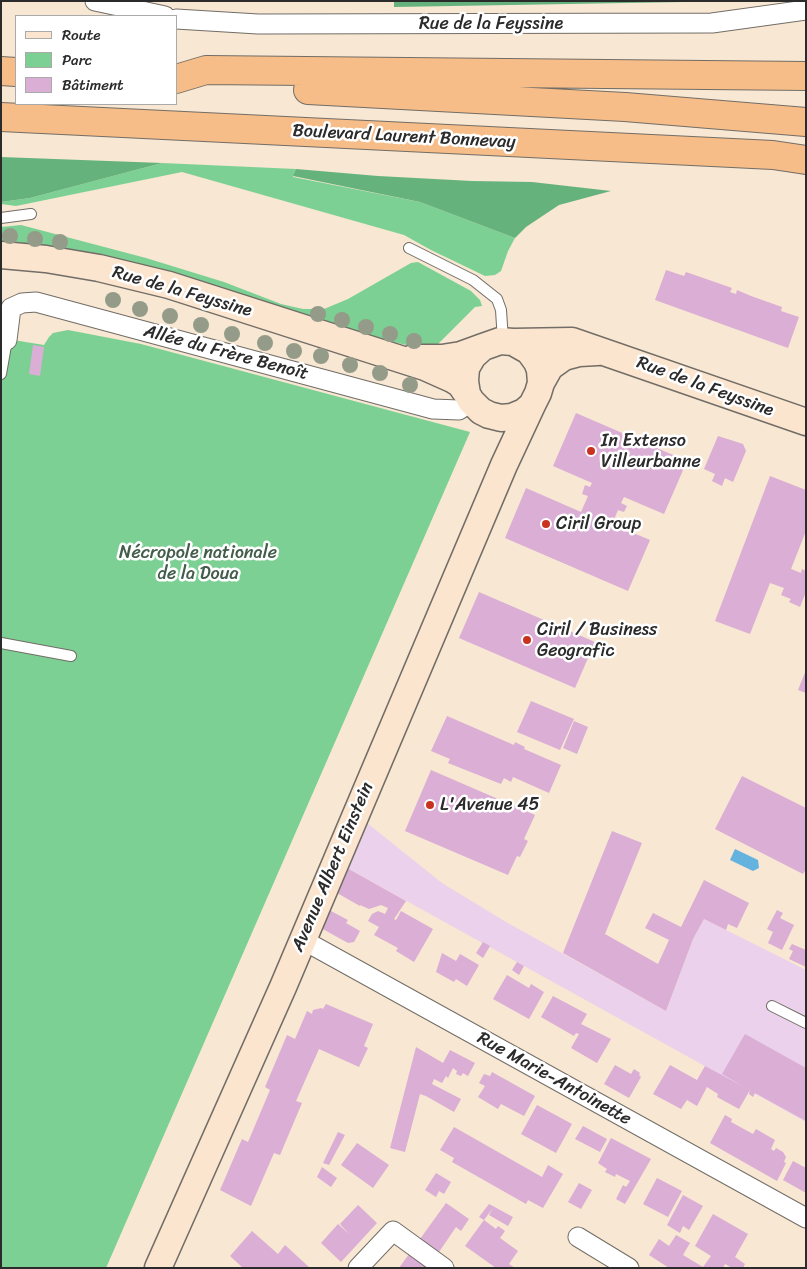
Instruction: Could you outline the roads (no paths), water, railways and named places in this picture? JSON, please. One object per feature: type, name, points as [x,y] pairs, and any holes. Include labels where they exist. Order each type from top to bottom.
[{"type":"highway","points":[[740,75],[774,62],[806,61]]},
{"type":"highway","points":[[1,70],[15,72]]},
{"type":"highway","points":[[178,80],[206,70],[806,76]]},
{"type":"highway","points":[[178,81],[625,107],[806,122]]},
{"type":"highway","name":"Boulevard Laurent Bonnevay","points":[[1,117],[773,155],[806,160]]},
{"type":"street","points":[[95,1],[160,15]]},
{"type":"street","name":"Rue de la Feyssine","points":[[178,18],[258,24],[712,23],[806,10]]},
{"type":"street","name":"Rue de la Feyssine","points":[[1,255],[46,259],[81,265],[169,285],[425,366],[460,384],[476,404]]},
{"type":"street","name":"Allée du Frère Benoît","points":[[7,340],[12,308],[22,303],[36,302],[433,409],[460,410],[476,404]]},
{"type":"street","name":"Rue de la Feyssine","points":[[388,354],[421,359],[442,358],[461,355],[500,344],[572,341],[806,422]]},
{"type":"street","points":[[476,404],[501,418],[512,417],[524,412],[536,394],[540,370],[529,351],[500,344],[473,356],[466,368],[464,381],[476,404],[496,428],[501,444],[504,465]]},
{"type":"street","name":"Rue de la Feyssine","points":[[536,394],[550,367],[564,357],[579,353],[605,351]]},
{"type":"street","name":"Avenue Albert Einstein","points":[[158,1268],[302,940],[536,394]]},
{"type":"street","name":"Rue Marie-Antoinette","points":[[302,940],[806,1218]]},
{"type":"street","points":[[358,1268],[393,1231],[444,1268]]},
{"type":"street","points":[[578,1237],[629,1268]]},
{"type":"lane","points":[[1,218],[31,214]]},
{"type":"lane","points":[[409,248],[473,280],[497,299],[501,310],[500,344]]},
{"type":"lane","points":[[1,374],[7,340]]},
{"type":"lane","points":[[1,643],[71,656]]},
{"type":"lane","points":[[772,1006],[806,1023]]},
{"type":"water","points":[[735,849],[758,860],[759,868],[753,871],[730,860]]},
{"type":"place","name":"In Extenso Villeurbanne","points":[[591,451]]},
{"type":"place","name":"Ciril Group","points":[[546,524]]},
{"type":"place","name":"Ciril / Business Geografic","points":[[527,640]]},
{"type":"place","name":"L'Avenue 45","points":[[430,805]]},
{"type":"park label","name":"Nécropole nationale de la Doua","points":[[198,563]]}]
